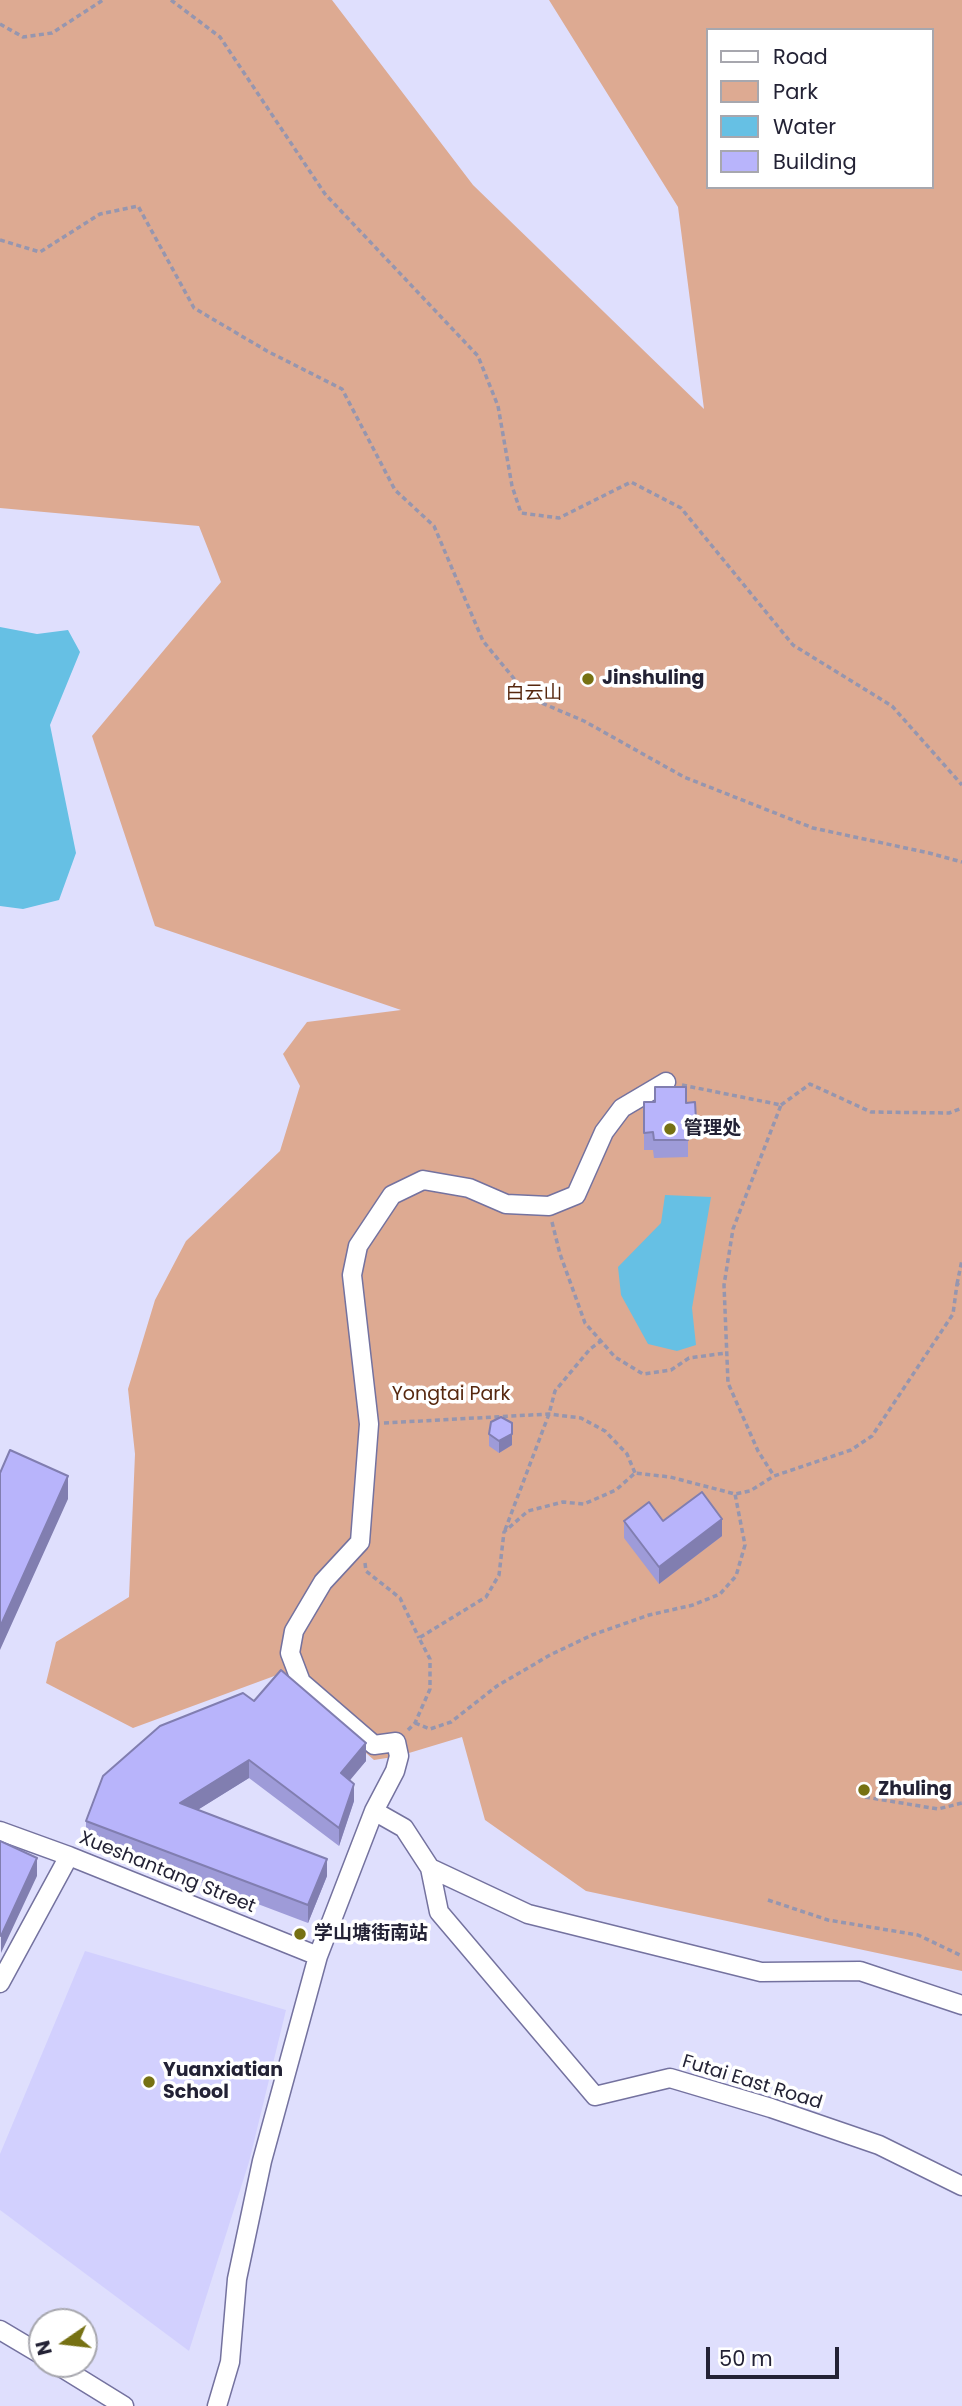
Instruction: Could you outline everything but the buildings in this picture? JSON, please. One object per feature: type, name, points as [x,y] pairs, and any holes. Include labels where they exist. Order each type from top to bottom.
[{"type":"street","points":[[217,2406],[230,2362],[237,2279],[262,2161],[318,1956],[374,1811],[395,1771],[399,1756],[396,1742],[374,1745],[301,1682],[290,1653],[294,1631],[323,1582],[360,1542],[369,1424],[352,1275],[358,1246],[392,1195],[424,1180],[470,1188],[506,1204],[549,1206],[576,1195],[604,1132],[622,1108],[666,1082]]},
{"type":"street","points":[[374,1811],[404,1828],[430,1868],[528,1914],[761,1972],[860,1971],[962,2005]]},
{"type":"street","name":"Xueshantang Street","points":[[0,1831],[318,1956]]},
{"type":"street","points":[[0,1983],[69,1856]]},
{"type":"street","name":"Futai East Road","points":[[430,1868],[439,1912],[595,2096],[670,2078],[771,2108],[879,2145],[962,2186]]},
{"type":"street","points":[[0,2330],[28,2347]]},
{"type":"street","points":[[79,2378],[124,2406]]},
{"type":"path","points":[[0,24],[23,37],[52,33],[103,0]]},
{"type":"path","points":[[171,0],[220,37],[325,194],[478,356],[498,406],[512,486],[521,513],[559,518],[631,482],[681,508],[793,645],[892,706],[962,785]]},
{"type":"path","points":[[0,240],[40,253],[100,214],[138,206],[194,308],[267,351],[342,389],[395,490],[434,526],[483,641],[530,698],[584,721],[684,777],[814,828],[962,862]]},
{"type":"path","points":[[666,1082],[780,1105]]},
{"type":"path","points":[[774,1476],[758,1451],[727,1383],[724,1285],[733,1229],[780,1105],[810,1084],[871,1112],[949,1113],[962,1108]]},
{"type":"path","points":[[549,1206],[560,1254],[585,1323],[615,1357],[643,1374],[671,1370],[689,1358],[727,1353]]},
{"type":"path","points":[[504,1532],[528,1511],[563,1502],[584,1504],[616,1490],[635,1474],[670,1477],[735,1494],[750,1491],[774,1476],[851,1450],[872,1436],[953,1314],[962,1260]]},
{"type":"path","points":[[957,1284],[962,1287]]},
{"type":"path","points":[[419,1638],[486,1597],[499,1575],[504,1532],[549,1414],[555,1391],[590,1349],[601,1341]]},
{"type":"path","points":[[369,1424],[549,1414],[581,1418],[605,1431],[627,1454],[635,1474]]},
{"type":"path","points":[[415,1723],[430,1728],[451,1722],[497,1686],[550,1655],[592,1635],[649,1615],[693,1605],[720,1594],[736,1576],[745,1545],[735,1494]]},
{"type":"path","points":[[360,1542],[366,1571],[400,1598],[430,1660],[429,1689],[415,1723],[396,1742]]},
{"type":"path","points":[[865,1797],[938,1809],[962,1803]]},
{"type":"path","points":[[768,1900],[828,1920],[918,1935],[962,1956]]},
{"type":"shaded area","name":"Yuanxiatian School","points":[[85,1951],[286,2010],[249,2162],[189,2351],[0,2210],[0,2154]]},
{"type":"green space","name":"白云山","points":[[0,0],[332,0],[473,185],[704,409],[678,207],[549,0],[962,0],[962,1971],[586,1891],[485,1820],[462,1737],[399,1756],[374,1760],[277,1675],[133,1728],[46,1683],[56,1642],[129,1597],[135,1454],[128,1389],[155,1300],[186,1241],[280,1151],[300,1086],[283,1054],[307,1022],[401,1010],[155,926],[92,736],[221,582],[199,526],[0,508]]},
{"type":"water","points":[[0,627],[37,634],[68,630],[80,652],[50,725],[76,853],[59,900],[23,909],[0,906]]},
{"type":"water","points":[[665,1195],[711,1197],[692,1308],[696,1345],[677,1351],[648,1344],[621,1295],[618,1267],[661,1223]]},
{"type":"place","name":"Jinshuling","points":[[588,679]]},
{"type":"place","name":"管理处","points":[[670,1129]]},
{"type":"place","name":"Zhuling","points":[[864,1790]]},
{"type":"place","name":"学山塘街南站","points":[[300,1934]]},
{"type":"place","name":"Yuanxiatian School","points":[[149,2082]]},
{"type":"park label","name":"Yongtai Park","points":[[451,1395]]}]
